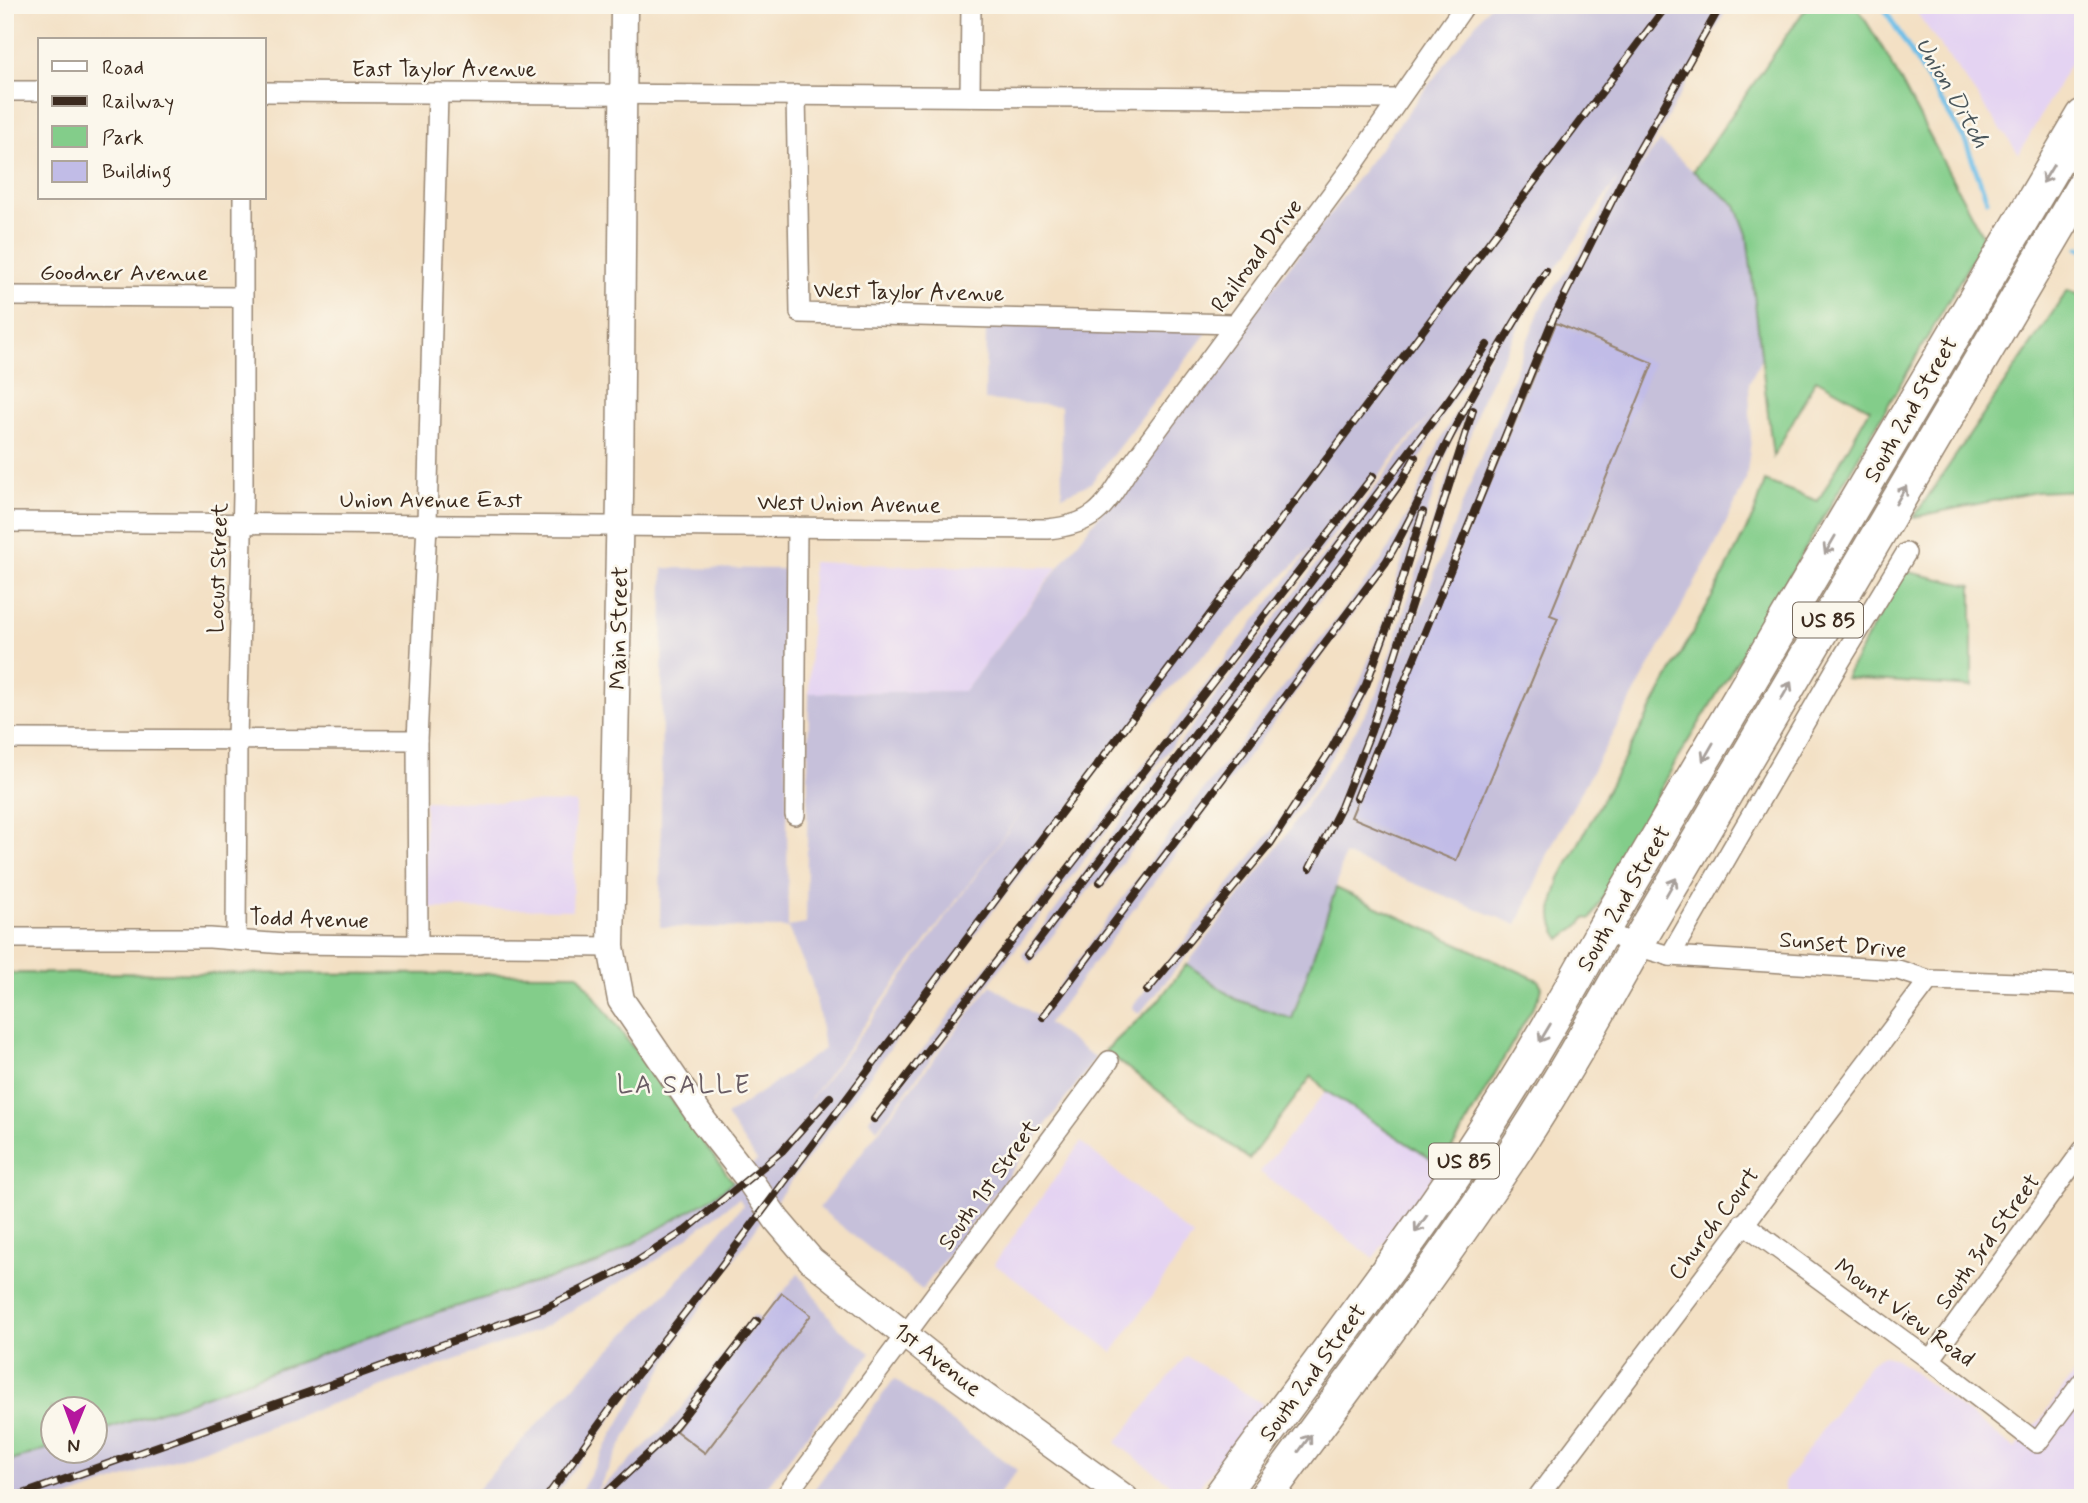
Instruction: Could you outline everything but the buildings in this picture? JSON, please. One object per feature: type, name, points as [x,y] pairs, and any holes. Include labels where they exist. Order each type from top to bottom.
[{"type":"highway","name":"South 2nd Street","points":[[1219,1498],[1421,1224],[1546,1033],[1603,930],[2083,116]]},
{"type":"highway","name":"South 2nd Street","points":[[1265,1498],[1451,1244],[1577,1051],[2083,186]]},
{"type":"street","name":"Main Street","points":[[624,5],[619,524],[611,947],[621,1000],[704,1122],[767,1203]]},
{"type":"street","points":[[970,96],[971,5]]},
{"type":"street","name":"Railroad Drive","points":[[1077,524],[1088,519],[1108,501],[1127,471],[1351,168],[1465,5]]},
{"type":"street","points":[[5,90],[38,91]]},
{"type":"street","name":"East Taylor Avenue","points":[[266,92],[623,93]]},
{"type":"street","points":[[418,946],[417,740],[427,523],[438,93]]},
{"type":"street","points":[[623,93],[1398,99]]},
{"type":"street","name":"West Taylor Avenue","points":[[796,95],[800,313],[1235,324]]},
{"type":"street","name":"Locust Street","points":[[236,940],[243,200]]},
{"type":"street","name":"Goodner Avenue","points":[[5,296],[242,297]]},
{"type":"street","name":"Union Avenue East","points":[[5,522],[242,525],[619,524]]},
{"type":"street","name":"West Union Avenue","points":[[619,524],[1048,528],[1077,524]]},
{"type":"street","points":[[795,815],[797,527]]},
{"type":"street","points":[[1670,956],[1906,553]]},
{"type":"street","points":[[5,739],[417,740]]},
{"type":"street","name":"Sunset Drive","points":[[1603,930],[1636,946],[1670,956],[1898,970],[1929,979],[2083,985]]},
{"type":"street","name":"Todd Avenue","points":[[5,937],[210,938],[284,944],[611,947]]},
{"type":"street","name":"Church Court","points":[[1537,1498],[1929,979]]},
{"type":"street","name":"South 1st Street","points":[[784,1498],[1109,1061]]},
{"type":"street","name":"South 3rd Street","points":[[1930,1360],[2083,1150]]},
{"type":"street","name":"1st Avenue","points":[[767,1203],[777,1220],[811,1260],[906,1336],[1125,1498]]},
{"type":"street","name":"Mount View Road","points":[[1743,1223],[1930,1360],[2037,1443],[2083,1381]]},
{"type":"shaded area","points":[[1490,5],[1729,5],[1637,173],[1660,141],[1736,205],[1747,234],[1761,359],[1749,383],[1751,440],[1746,480],[1718,540],[1550,849],[1517,925],[1344,855],[1336,888],[1292,1020],[1235,999],[1187,964],[1278,846],[1377,695],[1468,414],[1450,442],[1368,692],[1312,791],[1204,935],[1139,1014],[1132,1007],[1268,835],[1306,782],[1359,684],[1383,623],[1412,528],[1288,703],[1048,1024],[1096,1058],[922,1290],[819,1208],[991,985],[1037,1016],[1173,829],[1383,559],[1406,517],[1443,435],[1502,331],[1449,405],[1404,488],[1102,889],[1095,882],[1030,964],[1022,955],[1185,736],[1432,413],[1396,454],[877,1129],[869,1119],[1312,547],[1127,731],[756,1228],[679,1339],[595,1494],[671,1421],[754,1315],[762,1320],[798,1273],[837,1327],[871,1353],[758,1498],[610,1498],[624,1483],[608,1498],[577,1498],[657,1356],[553,1498],[469,1498],[562,1398],[668,1291],[743,1205],[739,1198],[657,1260],[539,1330],[67,1498],[5,1498],[5,1463],[38,1452],[38,1464],[108,1464],[108,1429],[438,1312],[599,1263],[710,1199],[757,1161],[726,1116],[824,1049],[819,1013],[811,980],[788,928],[660,927],[663,568],[785,569],[788,927],[806,924],[809,693],[964,691]],"holes":[[[1618,178],[1581,251],[1541,307],[1398,660],[1482,398],[1528,309]],[[1039,788],[871,1021],[810,1100]]]},
{"type":"shaded area","points":[[1911,5],[2083,5],[2083,41],[2019,154]]},
{"type":"shaded area","points":[[986,325],[1209,330],[1091,483],[1062,496],[1061,406],[985,400]]},
{"type":"shaded area","points":[[812,562],[1058,567],[964,691],[809,693]]},
{"type":"shaded area","points":[[425,801],[576,803],[572,910],[425,908]]},
{"type":"shaded area","points":[[1326,1091],[1442,1166],[1373,1258],[1260,1172]]},
{"type":"shaded area","points":[[1081,1142],[1193,1237],[1113,1352],[994,1264]]},
{"type":"shaded area","points":[[1186,1356],[1263,1404],[1200,1486],[1178,1490],[1116,1443]]},
{"type":"shaded area","points":[[1884,1356],[1896,1359],[2015,1449],[2083,1361],[2083,1498],[1787,1498],[1784,1483],[1871,1362]]},
{"type":"shaded area","points":[[894,1379],[1017,1470],[996,1498],[808,1498]]},
{"type":"green space","points":[[1808,5],[1856,5],[1888,57],[1984,239],[1786,582],[1676,761],[1591,919],[1585,918],[1561,939],[1552,917],[1560,878],[1720,582],[1755,512],[1765,481],[1818,501],[1870,409],[1816,379],[1773,457],[1747,234],[1736,205],[1693,171]]},
{"type":"green space","points":[[2068,290],[2083,297],[2083,490],[2036,492],[1914,517]]},
{"type":"green space","points":[[1904,571],[1972,586],[1972,687],[1845,678]]},
{"type":"green space","points":[[1336,888],[1538,980],[1542,987],[1540,995],[1442,1166],[1326,1091],[1312,1076],[1249,1159],[1105,1051],[1157,1002],[1187,964],[1235,999],[1292,1019]]},
{"type":"green space","points":[[5,973],[578,974],[733,1182],[710,1199],[599,1263],[438,1312],[108,1429],[108,1394],[38,1394],[38,1452],[5,1463]]},
{"type":"waterway","name":"Union Ditch","points":[[1882,5],[1965,140],[1987,200]]},
{"type":"waterway","name":"Union Ditch","points":[[2079,248],[2083,249]]},
{"type":"railway","points":[[546,1498],[1667,5]]},
{"type":"railway","points":[[1357,798],[1553,319],[1625,175],[1721,5]]},
{"type":"railway","points":[[1043,1017],[1386,562],[1470,399],[1546,271]]},
{"type":"railway","points":[[1027,956],[1447,402],[1487,345]]},
{"type":"railway","points":[[1310,868],[1341,807],[1371,731],[1473,410]]},
{"type":"railway","points":[[1100,882],[1350,553],[1402,481],[1415,457]]},
{"type":"railway","points":[[874,1119],[1373,476]]},
{"type":"railway","points":[[1147,991],[1270,844],[1332,748],[1366,685],[1388,625],[1423,512]]},
{"type":"railway","points":[[12,1498],[545,1308],[631,1265],[686,1230],[782,1151],[830,1097]]},
{"type":"railway","points":[[601,1498],[663,1440],[757,1321]]},
{"type":"district","name":"LA SALLE","points":[[684,1084]]}]
